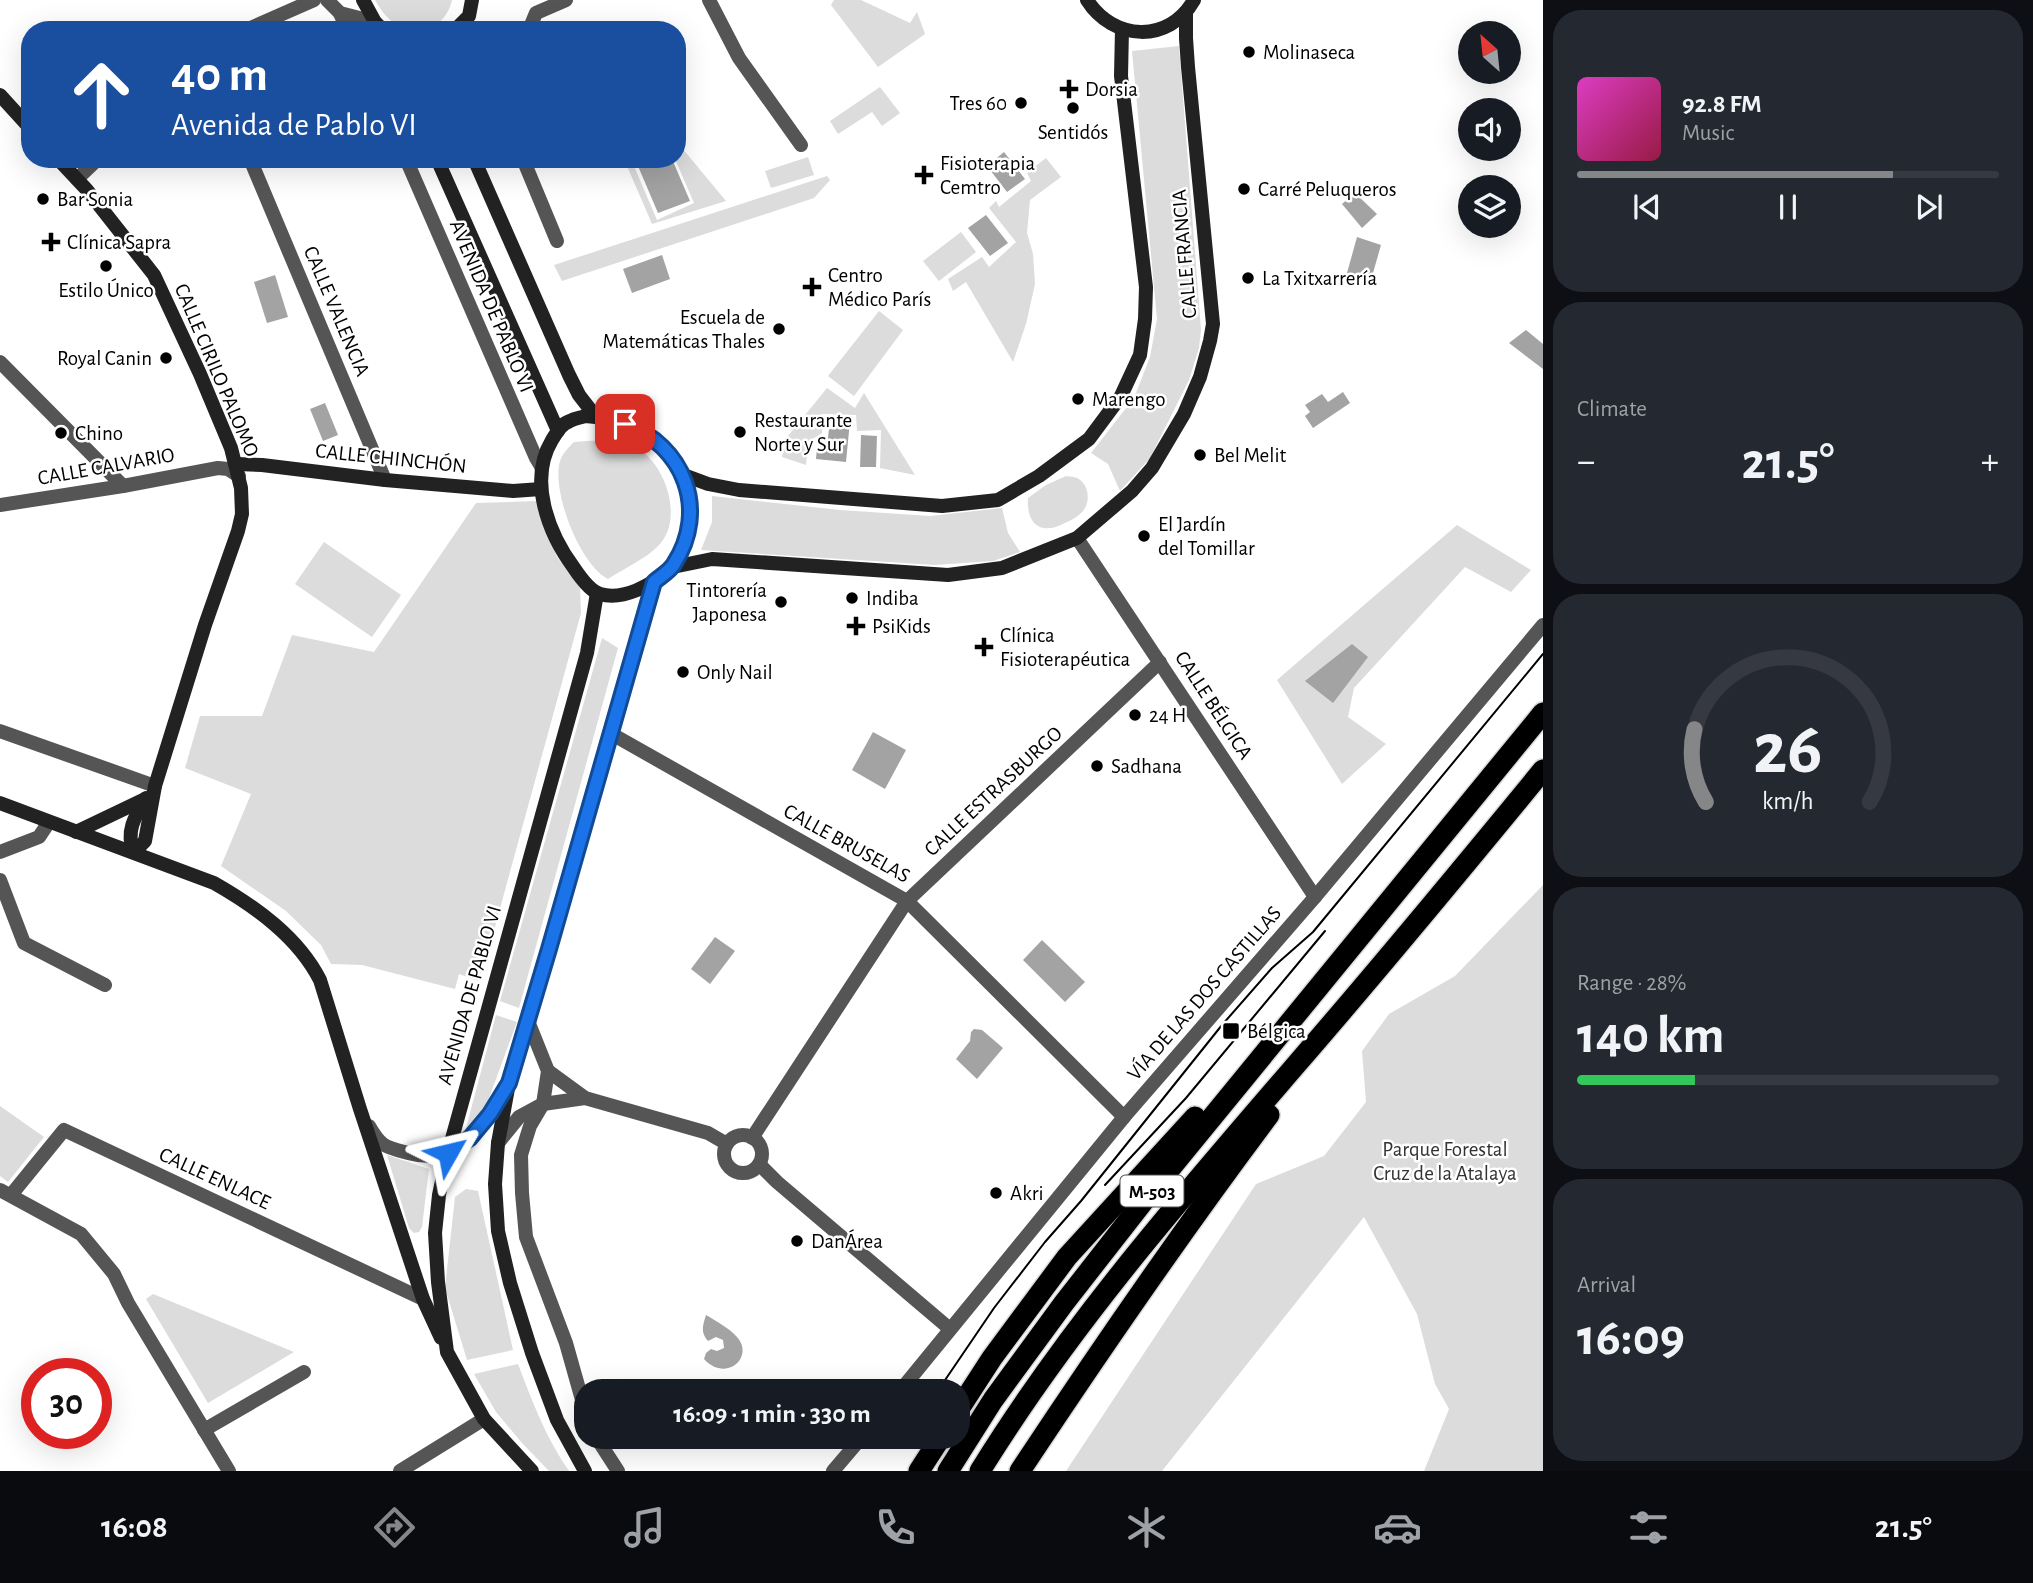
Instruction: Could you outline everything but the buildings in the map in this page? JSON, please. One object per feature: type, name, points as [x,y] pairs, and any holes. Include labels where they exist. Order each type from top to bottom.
[{"type":"highway","name":"M-503","points":[[948,1471],[993,1400],[1064,1303],[1155,1187],[1543,713]]},
{"type":"highway","name":"M-503","points":[[980,1471],[1007,1427],[1084,1318],[1166,1215],[1379,968],[1543,770]]},
{"type":"highway","name":"M-503","points":[[970,1392],[1067,1256],[1370,923]]},
{"type":"highway","name":"M-503","points":[[1020,1471],[1099,1351],[1192,1218],[1379,968]]},
{"type":"highway","points":[[919,1471],[933,1449]]},
{"type":"street","points":[[266,21],[314,0]]},
{"type":"street","points":[[327,0],[340,13],[343,21]]},
{"type":"street","points":[[363,0],[375,21]]},
{"type":"street","points":[[464,21],[468,16],[472,0]]},
{"type":"street","points":[[532,21],[536,13],[566,0]]},
{"type":"street","points":[[709,0],[739,58],[801,145]]},
{"type":"street","points":[[1087,0],[1108,23],[1140,32],[1157,30],[1173,23],[1190,6]]},
{"type":"street","name":"CALLE FRANCIA","points":[[673,566],[712,559],[948,575],[1002,568],[1077,538],[1132,491],[1152,468],[1184,414],[1200,377],[1213,324],[1187,57],[1190,6]]},
{"type":"street","points":[[340,13],[362,21]]},
{"type":"street","name":"CALLE FRANCIA","points":[[681,474],[708,484],[739,490],[942,506],[998,500],[1040,476],[1089,439],[1121,396],[1140,355],[1145,318],[1146,287],[1121,76],[1122,29]]},
{"type":"street","points":[[0,96],[21,118]]},
{"type":"street","name":"CALLE CIRILO PALOMO","points":[[66,168],[154,275],[232,448],[238,470],[242,514],[238,531],[205,625],[155,786],[145,841],[134,852],[130,842],[130,830],[145,799],[155,786]]},
{"type":"street","points":[[76,179],[88,168]]},
{"type":"street","name":"CALLE VALENCIA","points":[[254,168],[385,480]]},
{"type":"street","name":"AVENIDA DE PABLO VI","points":[[410,168],[501,381],[542,468]]},
{"type":"street","name":"AVENIDA DE PABLO VI","points":[[441,168],[558,431],[550,444],[542,468],[541,489],[547,515],[565,555],[597,593],[587,653],[448,1153],[439,1195],[435,1233],[447,1352],[484,1419],[532,1471]]},
{"type":"street","name":"AVENIDA DE PABLO VI","points":[[478,168],[569,375],[579,395],[596,417]]},
{"type":"street","points":[[527,168],[557,241]]},
{"type":"street","points":[[0,362],[122,486]]},
{"type":"street","points":[[558,431],[570,421],[585,416],[638,428],[654,439],[669,456],[688,489],[691,505],[689,532],[673,566],[654,582],[635,591],[613,596],[597,593]]},
{"type":"street","points":[[218,468],[227,459],[232,448]]},
{"type":"street","name":"CALLE CHINCHÓN","points":[[238,470],[262,465],[385,480],[513,491],[541,489]]},
{"type":"street","points":[[218,468],[238,470]]},
{"type":"street","name":"CALLE CALVARIO","points":[[0,505],[218,468]]},
{"type":"street","name":"CALLE BÉLGICA","points":[[1077,538],[1315,897]]},
{"type":"street","points":[[585,1471],[557,1420],[510,1283],[498,1231],[495,1184],[498,1143],[509,1083],[654,582]]},
{"type":"street","name":"VÍA DE LAS DOS CASTILLAS","points":[[910,1379],[1124,1116],[1315,897],[1543,625]]},
{"type":"street","name":"CALLE ESTRASBURGO","points":[[752,1138],[907,901],[1160,662]]},
{"type":"street","points":[[0,731],[155,786]]},
{"type":"street","name":"CALLE BRUSELAS","points":[[610,733],[907,901],[1124,1116]]},
{"type":"street","name":"CALLE CIRILO PALOMO","points":[[76,831],[145,799]]},
{"type":"street","points":[[0,803],[214,883],[246,901],[294,942],[311,961],[320,980],[423,1299],[447,1352]]},
{"type":"street","points":[[0,852],[39,837],[49,822]]},
{"type":"street","points":[[0,880],[23,943],[105,985]]},
{"type":"street","points":[[528,1021],[548,1071],[543,1104],[530,1126],[521,1155],[526,1237],[566,1343],[576,1379]]},
{"type":"street","points":[[548,1071],[585,1098],[708,1133],[727,1144]]},
{"type":"street","points":[[360,1109],[378,1142],[416,1155],[432,1156],[448,1153],[470,1138],[490,1114],[509,1083]]},
{"type":"street","points":[[498,1143],[519,1117],[543,1104],[585,1098]]},
{"type":"street","name":"CALLE ENLACE","points":[[6,1193],[64,1130],[423,1299]]},
{"type":"street","points":[[737,1136],[752,1138],[762,1151],[759,1164],[750,1172],[733,1171],[728,1167],[724,1156],[727,1144],[737,1136]]},
{"type":"street","points":[[759,1164],[950,1329]]},
{"type":"street","points":[[6,1193],[81,1234],[114,1274],[128,1303],[229,1471]]},
{"type":"street","points":[[204,1430],[304,1372]]},
{"type":"street","points":[[400,1471],[484,1419]]},
{"type":"street","points":[[604,1449],[618,1471]]},
{"type":"street","points":[[833,1471],[852,1449]]},
{"type":"green space","points":[[375,0],[452,0],[445,17],[440,21],[391,21]]},
{"type":"green space","points":[[834,0],[861,0],[910,23],[917,12],[925,34],[878,67],[831,5]]},
{"type":"green space","points":[[1179,46],[1201,330],[1199,348],[1189,380],[1150,458],[1120,491],[1108,464],[1091,453],[1134,398],[1150,357],[1157,319],[1132,51]]},
{"type":"green space","points":[[880,87],[900,113],[882,126],[872,112],[838,134],[830,121]]},
{"type":"green space","points":[[686,153],[726,201],[652,224],[628,168],[635,168],[657,220],[694,203],[679,168],[686,168]]},
{"type":"green space","points":[[808,157],[814,175],[771,188],[765,171]]},
{"type":"green space","points":[[1046,158],[1061,177],[1030,200],[1027,233],[1033,254],[1035,284],[1026,324],[1013,362],[966,282],[953,291],[948,279],[982,257],[989,267],[1016,242],[989,208],[996,201],[999,207],[1031,181],[1027,173]]},
{"type":"green space","points":[[827,176],[830,180],[814,198],[562,281],[554,265]]},
{"type":"green space","points":[[961,232],[976,252],[939,281],[923,261]]},
{"type":"green space","points":[[879,311],[903,330],[854,396],[828,376]]},
{"type":"green space","points":[[827,388],[855,408],[864,393],[915,475],[880,468],[881,430],[857,431],[856,415],[822,414],[822,433],[808,442],[806,465],[782,457],[784,441]]},
{"type":"green space","points":[[574,442],[628,443],[641,450],[652,461],[667,489],[670,521],[666,535],[652,551],[608,579],[598,571],[579,545],[565,511],[559,465],[563,455]]},
{"type":"green space","points":[[1066,476],[1077,478],[1084,484],[1088,493],[1086,507],[1069,521],[1056,527],[1042,528],[1030,515],[1028,498],[1046,485]]},
{"type":"green space","points":[[712,496],[840,510],[930,516],[1002,508],[1008,533],[1020,552],[993,561],[935,565],[701,550],[712,522]]},
{"type":"green space","points":[[538,501],[557,557],[580,588],[581,613],[478,981],[459,974],[455,989],[362,965],[331,964],[321,945],[286,911],[221,866],[251,794],[185,768],[200,716],[262,716],[292,635],[374,652],[476,503]]},
{"type":"green space","points":[[1457,525],[1531,570],[1511,592],[1465,567],[1354,688],[1348,717],[1386,744],[1342,784],[1277,680]]},
{"type":"green space","points":[[324,542],[401,595],[372,637],[295,584]]},
{"type":"green space","points":[[602,638],[618,648],[519,1008],[500,1001]]},
{"type":"green space","name":"Parque Forestal Cruz de la Atalaya","points":[[1543,885],[1543,1471],[1424,1471],[1449,1409],[1435,1384],[1417,1314],[1364,1217],[1162,1471],[1066,1471],[1256,1184],[1324,1156],[1366,1102],[1362,1051],[1389,1014],[1455,976]]},
{"type":"green space","points":[[496,1015],[517,1022],[485,1109],[462,1143]]},
{"type":"green space","points":[[0,1106],[44,1137],[8,1182],[0,1176]]},
{"type":"green space","points":[[387,1155],[429,1169],[422,1227],[419,1232],[414,1233],[409,1228]]},
{"type":"green space","points":[[466,1189],[478,1191],[513,1350],[467,1360],[445,1288],[455,1197]]},
{"type":"green space","points":[[153,1294],[294,1352],[208,1403],[146,1299]]},
{"type":"green space","points":[[518,1364],[546,1432],[569,1471],[549,1471],[496,1412],[474,1374]]},
{"type":"shaded area","points":[[1004,152],[1025,179],[1007,192],[987,166]]},
{"type":"shaded area","points":[[639,168],[676,168],[690,201],[658,213]]},
{"type":"shaded area","points":[[1355,193],[1377,214],[1362,228],[1342,204]]},
{"type":"shaded area","points":[[986,215],[1008,243],[990,256],[968,228]]},
{"type":"shaded area","points":[[1357,237],[1381,245],[1371,280],[1347,273]]},
{"type":"shaded area","points":[[662,255],[670,279],[632,293],[623,269]]},
{"type":"shaded area","points":[[275,275],[288,317],[267,323],[254,282]]},
{"type":"shaded area","points":[[1526,330],[1543,344],[1543,369],[1509,343]]},
{"type":"shaded area","points":[[1343,392],[1350,403],[1313,428],[1305,416],[1310,412],[1305,405],[1322,394],[1328,402]]},
{"type":"shaded area","points":[[325,403],[338,435],[323,441],[310,409]]},
{"type":"shaded area","points":[[830,419],[850,421],[846,462],[816,459],[817,447],[827,447]]},
{"type":"shaded area","points":[[861,435],[877,436],[876,467],[860,467]]},
{"type":"shaded area","points":[[1352,644],[1368,657],[1333,703],[1305,681]]},
{"type":"shaded area","points":[[873,732],[906,750],[885,789],[852,770]]},
{"type":"shaded area","points":[[715,937],[735,951],[710,984],[691,969]]},
{"type":"shaded area","points":[[1042,940],[1085,982],[1065,1002],[1023,960]]},
{"type":"shaded area","points":[[974,1029],[982,1030],[1003,1048],[977,1079],[956,1059],[970,1041]]},
{"type":"shaded area","points":[[706,1315],[730,1331],[742,1345],[740,1359],[729,1368],[712,1366],[704,1359],[711,1349],[717,1351],[724,1348],[723,1340],[716,1337],[708,1341],[705,1338],[703,1328]]},
{"type":"tram line","points":[[946,1379],[994,1308],[1045,1242],[1222,1025],[1272,968],[1313,932],[1543,654]]},
{"type":"tram line","points":[[1105,1185],[1186,1098],[1325,931]]},
{"type":"place","name":"Molinaseca","points":[[1249,52]]},
{"type":"place","name":"Dorsia","points":[[1069,89]]},
{"type":"place","name":"Tres 60","points":[[1021,103]]},
{"type":"place","name":"Sentidós","points":[[1073,108]]},
{"type":"place","name":"Fisioterapia Cemtro","points":[[924,175]]},
{"type":"place","name":"Carré Peluqueros","points":[[1244,189]]},
{"type":"place","name":"Bar Sonia","points":[[43,199]]},
{"type":"place","name":"Clínica Sapra","points":[[51,242]]},
{"type":"place","name":"Estilo Único","points":[[106,266]]},
{"type":"place","name":"La Txitxarrería","points":[[1248,278]]},
{"type":"place","name":"Centro Médico París","points":[[812,287]]},
{"type":"place","name":"Escuela de Matemáticas Thales","points":[[779,329]]},
{"type":"place","name":"Royal Canin","points":[[166,358]]},
{"type":"place","name":"Marengo","points":[[1078,399]]},
{"type":"place","name":"Restaurante Norte y Sur","points":[[740,432]]},
{"type":"place","name":"Chino","points":[[61,433]]},
{"type":"place","name":"Bel Melit","points":[[1200,455]]},
{"type":"place","name":"El Jardín del Tomillar","points":[[1144,536]]},
{"type":"place","name":"Indiba","points":[[852,598]]},
{"type":"place","name":"Tintorería Japonesa","points":[[781,602]]},
{"type":"place","name":"PsiKids","points":[[856,626]]},
{"type":"place","name":"Clínica Fisioterapéutica","points":[[984,647]]},
{"type":"place","name":"Only Nail","points":[[683,672]]},
{"type":"place","name":"24 H","points":[[1135,715]]},
{"type":"place","name":"Sadhana","points":[[1097,766]]},
{"type":"place","name":"Bélgica","points":[[1231,1031]]},
{"type":"place","name":"Akri","points":[[996,1193]]},
{"type":"place","name":"DanÁrea","points":[[797,1241]]},
{"type":"route","points":[[448,1153],[470,1138],[490,1114],[509,1083],[654,582],[673,566],[689,532],[691,505],[681,474],[654,439],[638,428],[625,424]]}]
